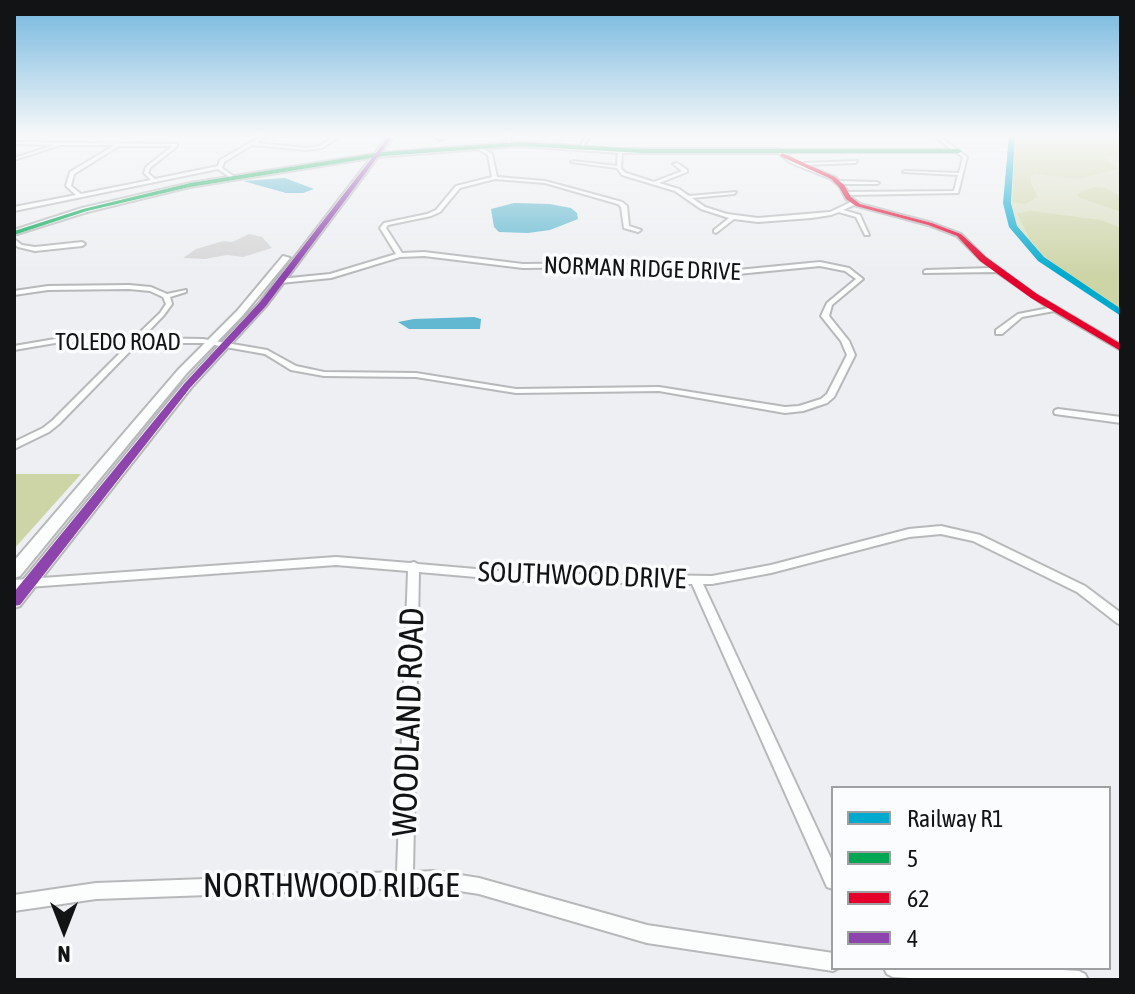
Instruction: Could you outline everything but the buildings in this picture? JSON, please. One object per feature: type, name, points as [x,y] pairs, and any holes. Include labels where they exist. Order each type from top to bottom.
[{"type":"main road","points":[[14,233],[118,201],[206,182]]},
{"type":"main road","points":[[14,602],[347,182]]},
{"type":"main road","points":[[14,572],[217,344],[263,304],[353,182]]},
{"type":"street","points":[[69,182],[68,186],[79,195]]},
{"type":"street","points":[[14,209],[137,182]]},
{"type":"street","points":[[400,255],[383,228],[386,224],[429,215],[438,211],[453,190],[480,182]]},
{"type":"street","points":[[546,182],[620,203],[624,206],[626,227],[638,230]]},
{"type":"street","points":[[838,182],[854,203],[959,235],[997,270],[1054,309],[1121,348]]},
{"type":"street","points":[[862,182],[877,183]]},
{"type":"street","points":[[847,194],[942,195],[957,191],[959,182]]},
{"type":"street","points":[[655,183],[690,197],[703,208],[733,217],[797,218],[839,210],[854,203]]},
{"type":"street","points":[[690,197],[734,193]]},
{"type":"street","points":[[839,210],[858,216],[867,234]]},
{"type":"street","points":[[716,231],[733,217]]},
{"type":"street","points":[[14,241],[20,246],[35,249],[82,244]]},
{"type":"street","name":"NORMAN RIDGE DRIVE","points":[[217,344],[267,352],[294,368],[324,374],[416,375],[516,391],[659,389],[785,410],[824,401],[831,395],[851,355],[845,341],[825,316],[829,304],[860,279],[853,272],[838,267],[810,264],[717,274],[605,265],[523,266],[449,255],[400,255],[331,276],[280,281]]},
{"type":"street","points":[[926,272],[997,270]]},
{"type":"street","points":[[14,293],[48,288],[129,287],[151,289],[166,296],[184,291]]},
{"type":"street","points":[[14,446],[46,430],[167,309],[166,296]]},
{"type":"street","points":[[999,332],[1020,315],[1054,309]]},
{"type":"street","name":"TOLEDO ROAD","points":[[14,348],[61,340],[217,344]]},
{"type":"street","points":[[1058,412],[1121,420]]},
{"type":"street","name":"SOUTHWOOD DRIVE","points":[[14,584],[336,561],[522,577],[696,581],[741,576],[897,536],[941,530],[976,538],[1081,589],[1121,620]]},
{"type":"street","name":"WOODLAND ROAD","points":[[405,879],[414,566]]},
{"type":"street","points":[[696,581],[831,877]]},
{"type":"street","name":"NORTHWOOD RIDGE","points":[[14,903],[96,891],[405,879],[479,886],[647,934],[831,962]]},
{"type":"street","points":[[924,970],[1079,980]]},
{"type":"green space","points":[[1013,182],[1121,182],[1121,311],[1037,253],[1017,227],[1012,205]]},
{"type":"green space","points":[[1013,182],[1031,182],[1038,197],[1025,204],[1012,202]]},
{"type":"green space","points":[[1093,187],[1105,188],[1120,196],[1121,212],[1078,197],[1078,194]]},
{"type":"green space","points":[[1031,211],[1101,220],[1121,228],[1121,311],[1043,255],[1029,238],[1017,213]]},
{"type":"green space","points":[[14,474],[81,474],[14,549]]},
{"type":"water","points":[[248,182],[297,182],[314,189],[303,193],[286,193]]},
{"type":"water","points":[[514,203],[571,208],[578,219],[550,230],[499,232],[494,227],[491,209]]},
{"type":"water","points":[[414,319],[481,319],[480,329],[409,329],[398,322]]},
{"type":"rail line","name":"R1","points":[[1009,182],[1007,203],[1013,227],[1041,259],[1121,313]]},
{"type":"transit line","name":"5","points":[[14,233],[85,210],[206,182]]},
{"type":"transit line","name":"4","points":[[15,601],[187,386],[263,304],[356,182]]},
{"type":"transit line","name":"62","points":[[838,182],[848,198],[858,205],[959,235],[983,259],[1034,296],[1121,348]]}]
